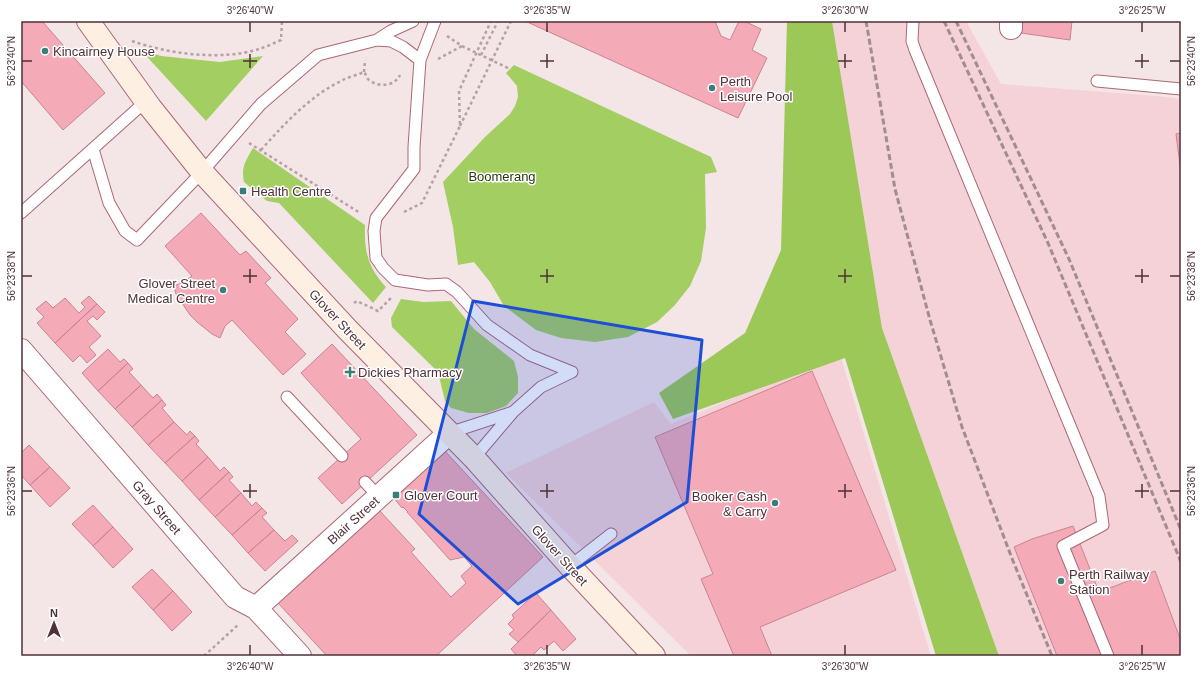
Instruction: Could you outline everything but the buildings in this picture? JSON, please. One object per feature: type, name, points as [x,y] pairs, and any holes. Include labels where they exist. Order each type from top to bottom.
[{"type":"street","name":"Glover Street","points":[[88,21],[146,102],[202,172],[347,329],[474,458],[570,566],[654,656]]},
{"type":"street","name":"Gray Street","points":[[21,350],[235,597],[256,608],[300,656]]},
{"type":"street","name":"Blair Street","points":[[256,608],[372,489],[449,433]]},
{"type":"lane","points":[[378,40],[391,31],[413,21]]},
{"type":"lane","points":[[435,21],[420,60],[414,147],[414,169],[376,218],[374,231],[376,258],[383,268],[396,280],[428,285],[446,284],[457,292],[487,325],[530,355],[572,372],[541,387],[513,412],[474,458]]},
{"type":"lane","points":[[913,21],[912,41],[915,50],[1099,496],[1103,525],[1063,546],[1108,656]]},
{"type":"lane","points":[[93,149],[109,203],[125,231],[137,240],[202,172],[260,104],[318,55],[378,40],[391,41],[403,47],[420,60]]},
{"type":"lane","points":[[1097,81],[1181,89]]},
{"type":"lane","points":[[21,213],[146,102]]},
{"type":"lane","points":[[287,397],[342,456]]},
{"type":"lane","points":[[449,433],[513,412]]},
{"type":"lane","points":[[570,566],[611,534]]},
{"type":"path","points":[[131,40],[179,53],[206,56],[234,54],[258,50],[281,40],[282,21]]},
{"type":"path","points":[[460,126],[459,91],[491,21]]},
{"type":"path","points":[[481,55],[498,21]]},
{"type":"path","points":[[235,134],[361,214],[376,218],[392,225],[398,217],[422,202],[511,21]]},
{"type":"path","points":[[462,46],[510,69]]},
{"type":"path","points":[[367,56],[365,60],[364,72],[369,80],[380,85],[389,84],[398,80],[403,71]]},
{"type":"path","points":[[261,150],[288,120],[306,104],[342,80],[364,72]]},
{"type":"path","points":[[204,656],[256,608]]},
{"type":"highlighted area","points":[[473,301],[702,340],[687,502],[518,604],[419,514]]},
{"type":"shaded area","points":[[832,21],[966,21],[1001,84],[1181,99],[1181,656],[999,656],[882,328]]},
{"type":"shaded area","points":[[840,354],[931,656],[691,656],[506,473],[654,402],[671,424]]},
{"type":"green space","points":[[787,21],[832,21],[882,328],[999,656],[936,656],[845,358],[673,419],[659,393],[745,333],[781,250]]},
{"type":"green space","points":[[139,48],[161,56],[220,62],[263,56],[206,121]]},
{"type":"green space","name":"Boomerang","points":[[514,65],[711,157],[717,172],[705,174],[706,228],[701,261],[690,286],[674,306],[657,322],[628,337],[595,342],[561,338],[536,330],[504,306],[490,282],[474,262],[458,265],[453,227],[443,182],[485,137],[510,114],[515,106],[518,97],[517,86],[506,73]]},
{"type":"green space","points":[[253,148],[365,225],[365,243],[368,259],[375,273],[386,287],[373,303],[279,203],[267,201],[244,182],[244,165]]},
{"type":"green space","points":[[401,299],[423,302],[451,301],[474,329],[514,361],[518,377],[518,393],[506,406],[487,413],[469,413],[451,408],[445,401],[438,372],[392,327],[391,318]]},
{"type":"railway","points":[[866,21],[895,189],[930,320],[962,427],[1013,561],[1052,656]]},
{"type":"railway","points":[[944,21],[1048,243],[1181,562]]},
{"type":"railway","points":[[956,21],[1069,259],[1181,530]]},
{"type":"place","name":"Kincairney House","points":[[45,51]]},
{"type":"place","name":"Perth Leisure Pool","points":[[712,88]]},
{"type":"place","name":"Health Centre","points":[[243,191]]},
{"type":"place","name":"Glover Street Medical Centre","points":[[223,290]]},
{"type":"place","name":"Dickies Pharmacy","points":[[350,372]]},
{"type":"place","name":"Glover Court","points":[[396,495]]},
{"type":"place","name":"Booker Cash & Carry","points":[[775,503]]},
{"type":"place","name":"Perth Railway Station","points":[[1061,581]]}]
